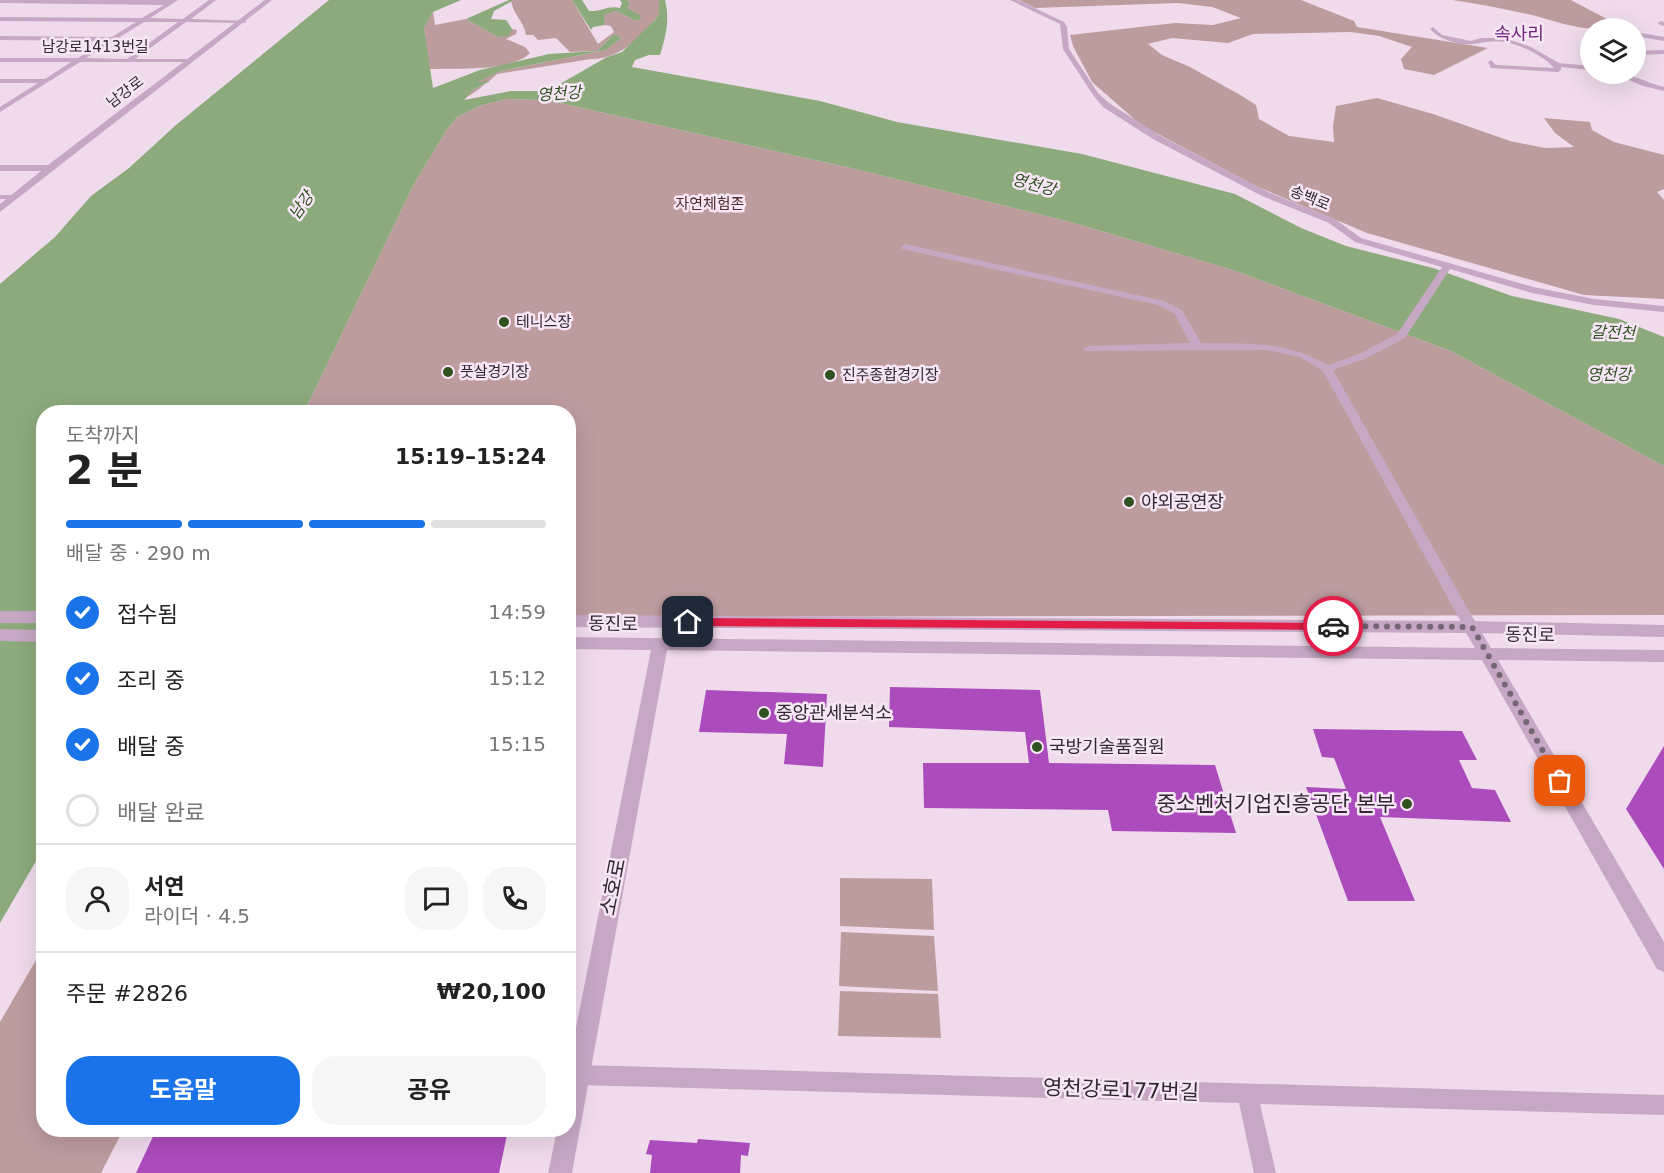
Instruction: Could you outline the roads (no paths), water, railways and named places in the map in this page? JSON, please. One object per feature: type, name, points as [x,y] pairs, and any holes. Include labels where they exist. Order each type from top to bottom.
[{"type":"street","points":[[129,60],[213,0]]},
{"type":"street","name":"남강로","points":[[0,209],[269,0]]},
{"type":"street","name":"송백로","points":[[1013,0],[1062,23],[1066,50],[1084,80],[1095,94],[1124,118],[1265,194],[1332,221],[1358,240],[1532,290],[1594,302],[1664,309]]},
{"type":"street","points":[[0,36],[62,1]]},
{"type":"street","points":[[0,2],[173,1]]},
{"type":"street","points":[[1,108],[82,60],[173,1]]},
{"type":"street","points":[[0,19],[244,21]]},
{"type":"street","points":[[1433,29],[1436,34],[1471,42],[1505,40],[1529,48],[1555,64],[1558,70],[1493,67],[1491,63]]},
{"type":"street","points":[[1498,34],[1505,40]]},
{"type":"street","points":[[0,36],[114,39]]},
{"type":"street","points":[[1646,36],[1664,39]]},
{"type":"street","points":[[1646,52],[1664,52]]},
{"type":"street","name":"남강로1413번길","points":[[0,60],[190,61]]},
{"type":"street","points":[[1521,60],[1580,67]]},
{"type":"street","points":[[1524,70],[1531,75]]},
{"type":"street","points":[[0,81],[48,81]]},
{"type":"street","points":[[1643,84],[1664,89]]},
{"type":"street","points":[[0,168],[50,168]]},
{"type":"street","points":[[0,197],[15,197]]},
{"type":"street","points":[[905,247],[1161,303],[1179,312],[1197,346]]},
{"type":"street","points":[[1327,369],[1362,356],[1401,336],[1448,265]]},
{"type":"street","points":[[1088,348],[1268,347],[1304,355],[1327,369],[1664,962]]},
{"type":"street","points":[[0,617],[36,617]]},
{"type":"street","name":"동진로","points":[[576,621],[1472,627],[1664,631]]},
{"type":"street","points":[[0,635],[36,636]]},
{"type":"street","name":"동진로","points":[[576,643],[1664,656]]},
{"type":"street","name":"소호로","points":[[576,1090],[660,644]]},
{"type":"street","name":"영천강로177번길","points":[[579,1075],[1664,1105]]},
{"type":"street","points":[[1247,1094],[1265,1173]]},
{"type":"street","name":"소호로","points":[[560,1173],[567,1137]]},
{"type":"water","points":[[329,0],[461,0],[433,12],[424,28],[433,88],[480,70],[549,54],[597,51],[614,34],[622,38],[606,50],[501,71],[477,82],[490,81],[473,90],[464,100],[511,91],[575,91],[572,86],[558,85],[607,57],[622,52],[655,20],[659,14],[659,0],[665,0],[667,28],[660,55],[649,55],[635,60],[632,67],[820,101],[897,122],[1082,154],[1235,194],[1301,228],[1346,246],[1433,268],[1512,296],[1619,319],[1664,337],[1664,466],[1451,351],[1233,270],[1067,221],[855,169],[560,103],[507,99],[479,106],[457,117],[414,184],[307,405],[36,405],[36,861],[0,923],[0,284],[55,237],[91,196],[129,168],[176,125]]},
{"type":"water","points":[[509,0],[514,0],[494,11],[491,19],[506,20],[512,29],[508,36],[498,37],[466,19]]},
{"type":"water","points":[[572,0],[582,0],[589,11],[593,11],[612,7],[620,8],[622,3],[620,0],[628,0],[630,4],[627,8],[641,16],[640,20],[636,21],[616,11],[604,15],[605,25],[593,27],[591,30]]},
{"type":"place","name":"테니스장","points":[[504,322]]},
{"type":"place","name":"풋살경기장","points":[[448,372]]},
{"type":"place","name":"진주종합경기장","points":[[830,375]]},
{"type":"place","name":"야외공연장","points":[[1129,502]]},
{"type":"place","name":"중앙관세분석소","points":[[764,713]]},
{"type":"place","name":"국방기술품질원","points":[[1037,747]]},
{"type":"place","name":"중소벤처기업진흥공단 본부","points":[[1407,804]]},
{"type":"district","name":"속사리","points":[[1519,34]]},
{"type":"water label","name":"영천강","points":[[559,93]]},
{"type":"water label","name":"영천강","points":[[1034,184]]},
{"type":"water label","name":"남강","points":[[301,205]]},
{"type":"water label","name":"갈전천","points":[[1613,332]]},
{"type":"water label","name":"영천강","points":[[1609,374]]},
{"type":"park label","name":"자연체험존","points":[[710,204]]}]
